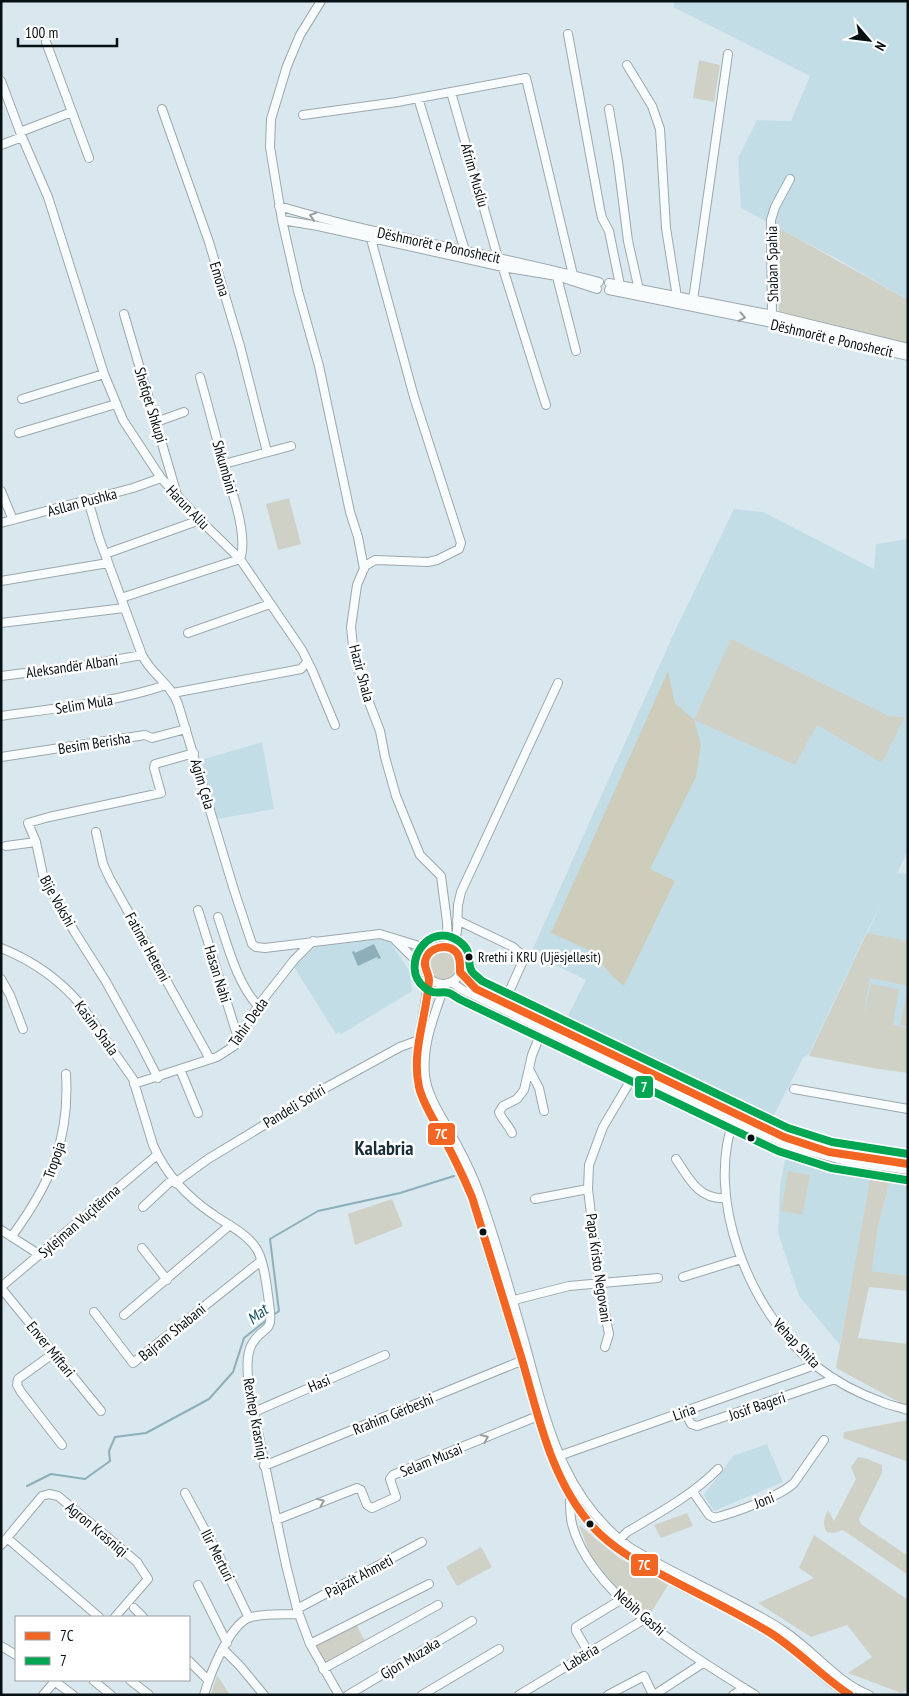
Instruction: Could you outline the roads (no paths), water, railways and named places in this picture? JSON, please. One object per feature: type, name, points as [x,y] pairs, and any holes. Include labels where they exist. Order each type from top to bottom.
[{"type":"street","points":[[321,1],[300,35],[286,66],[271,119],[270,147],[282,220],[318,366],[350,512],[358,536],[364,569]]},
{"type":"street","points":[[568,34],[600,209],[602,218],[610,231],[620,286]]},
{"type":"street","points":[[46,42],[89,158]]},
{"type":"street","points":[[693,300],[728,54]]},
{"type":"street","points":[[626,65],[652,106],[660,129],[666,228],[677,296]]},
{"type":"street","points":[[303,115],[418,98],[526,78],[573,275]]},
{"type":"street","name":"Harun Aliu","points":[[1,81],[21,135],[48,197],[104,374],[131,435],[161,478],[240,559],[302,650],[335,725]]},
{"type":"street","name":"Afrim Musliu","points":[[451,92],[499,258],[546,405]]},
{"type":"street","points":[[418,98],[466,255]]},
{"type":"street","name":"Emona","points":[[162,109],[209,242],[240,346],[267,452]]},
{"type":"street","points":[[609,109],[628,241],[639,290]]},
{"type":"street","points":[[1,145],[72,112]]},
{"type":"street","name":"Shaban Spahia","points":[[772,319],[770,220],[774,207],[790,179]]},
{"type":"street","name":"Dëshmorët e Ponoshecit","points":[[279,206],[371,238],[466,255],[499,258],[528,268],[598,285]]},
{"type":"street","name":"Dëshmorët e Ponoshecit","points":[[282,220],[342,228],[466,255],[503,266],[528,268]]},
{"type":"street","points":[[364,569],[365,566],[375,560],[416,562],[437,560],[459,549],[461,543],[414,397],[371,238]]},
{"type":"street","points":[[556,274],[576,351]]},
{"type":"street","name":"Dëshmorët e Ponoshecit","points":[[556,274],[573,275],[598,285],[602,293],[609,287],[620,286],[677,296],[772,319],[908,356]]},
{"type":"street","name":"Dëshmorët e Ponoshecit","points":[[598,285],[602,280],[609,287],[908,348]]},
{"type":"street","name":"Shefqet Shkupi","points":[[124,314],[178,497]]},
{"type":"street","points":[[22,399],[104,374]]},
{"type":"street","name":"Shkumbini","points":[[200,377],[238,513],[243,545],[240,559]]},
{"type":"street","points":[[19,433],[116,404]]},
{"type":"street","points":[[156,422],[184,412]]},
{"type":"street","points":[[224,464],[291,446]]},
{"type":"street","name":"Asllan Pushka","points":[[1,523],[133,488],[161,478]]},
{"type":"street","points":[[1,491],[13,520]]},
{"type":"street","name":"Agim Çela","points":[[88,500],[108,563],[142,655],[151,670],[173,693],[194,752],[234,890],[252,944],[256,947],[265,948],[380,934],[432,950]]},
{"type":"street","points":[[105,554],[200,520]]},
{"type":"street","points":[[121,598],[240,559]]},
{"type":"street","points":[[1,581],[108,563]]},
{"type":"street","name":"Hazir Shala","points":[[364,569],[357,585],[352,627],[356,664],[364,692],[380,731],[396,796],[420,855],[441,876],[451,948]]},
{"type":"street","points":[[188,632],[270,604]]},
{"type":"street","points":[[1,623],[124,608]]},
{"type":"street","name":"Aleksandër Albani","points":[[1,676],[81,666],[142,655]]},
{"type":"street","points":[[173,693],[301,669],[307,662]]},
{"type":"street","points":[[451,948],[457,931],[458,905],[461,892],[558,683]]},
{"type":"street","name":"Selim Mula","points":[[1,716],[108,701],[141,693],[166,684]]},
{"type":"street","name":"Besim Berisha","points":[[1,758],[145,735],[152,738],[186,729]]},
{"type":"street","name":"Bije Vokshi","points":[[158,1078],[139,1040],[43,875],[36,842],[28,823],[49,816],[161,793],[154,768],[155,764],[194,752]]},
{"type":"street","name":"Fatime Hetemi","points":[[96,832],[103,864],[110,879],[210,1059]]},
{"type":"street","points":[[6,846],[36,842]]},
{"type":"street","name":"Hasan Nahi","points":[[198,910],[238,1038]]},
{"type":"street","points":[[218,917],[246,991],[258,1006]]},
{"type":"street","points":[[457,920],[513,947],[521,954],[522,963],[504,1003]]},
{"type":"street","points":[[393,938],[415,960],[424,965]]},
{"type":"street","name":"Tahir Deda","points":[[134,1084],[158,1078],[210,1059],[234,1046],[258,1006],[294,960],[313,941]]},
{"type":"street","points":[[908,1164],[847,1156],[813,1148],[734,1117],[635,1073],[448,983],[436,982],[429,978],[425,972],[426,958],[432,950],[439,947],[451,948],[460,959],[460,972],[476,989],[734,1117],[782,1142],[819,1155],[860,1164],[908,1170]]},
{"type":"street","name":"Kasim Shala","points":[[1,948],[34,964],[76,999],[129,1072],[134,1084]]},
{"type":"street","points":[[460,972],[448,983],[432,1019],[424,1065],[427,1085],[432,1099],[464,1157],[475,1182],[513,1302],[556,1458],[569,1496],[603,1530],[638,1552],[774,1624],[840,1678],[869,1695]]},
{"type":"street","points":[[429,978],[419,1040],[417,1067],[421,1094],[456,1161],[472,1197],[538,1416],[556,1458],[576,1491],[615,1547],[637,1561],[770,1632],[850,1695]]},
{"type":"street","points":[[1,979],[10,995],[23,1029]]},
{"type":"street","points":[[512,1133],[498,1112],[503,1106],[521,1095],[536,1043],[543,1028]]},
{"type":"street","name":"Pandeli Sotiri","points":[[174,1181],[327,1086],[400,1047],[419,1040]]},
{"type":"street","points":[[180,1069],[198,1113]]},
{"type":"street","points":[[529,1069],[539,1088],[544,1111]]},
{"type":"street","name":"Papa Kristo Negovani","points":[[604,1347],[609,1334],[599,1282],[588,1189],[588,1170],[603,1127],[635,1073]]},
{"type":"street","name":"Tropoja","points":[[12,1236],[41,1193],[54,1163],[66,1112],[66,1074]]},
{"type":"street","name":"Rexhep Krasniqi","points":[[134,1084],[157,1155],[174,1181],[199,1204],[253,1244],[258,1252],[270,1317],[269,1327],[255,1340],[249,1350],[248,1377],[254,1412],[264,1466],[298,1612],[310,1644],[339,1695]]},
{"type":"street","points":[[794,1089],[908,1109]]},
{"type":"street","name":"Vehap Shita","points":[[734,1117],[727,1147],[726,1198],[733,1237],[741,1259],[756,1289],[777,1323],[815,1365],[835,1378],[882,1402],[908,1410]]},
{"type":"street","name":"Sylejman Vuçitërrna","points":[[1,1288],[157,1155]]},
{"type":"street","points":[[676,1159],[687,1176],[705,1195],[718,1199],[726,1198]]},
{"type":"street","points":[[143,1207],[174,1181]]},
{"type":"street","points":[[535,1199],[588,1189]]},
{"type":"street","points":[[124,1315],[230,1226]]},
{"type":"street","points":[[1,1230],[40,1255]]},
{"type":"street","points":[[142,1248],[167,1280]]},
{"type":"street","points":[[683,1277],[741,1259]]},
{"type":"street","name":"Bajram Shabani","points":[[94,1312],[134,1363],[261,1261]]},
{"type":"street","points":[[513,1302],[518,1299],[569,1286],[658,1278]]},
{"type":"street","name":"Enver Miftari","points":[[1,1288],[101,1411]]},
{"type":"street","points":[[54,1353],[18,1379],[17,1385],[62,1445]]},
{"type":"street","name":"Hasi","points":[[254,1412],[385,1355]]},
{"type":"street","name":"Rrahim Gërbeshi","points":[[264,1466],[521,1361]]},
{"type":"street","name":"Liria","points":[[556,1458],[815,1365]]},
{"type":"street","name":"Josif Bageri","points":[[685,1412],[691,1424],[697,1426],[835,1378]]},
{"type":"street","name":"Selam Musai","points":[[276,1520],[357,1488],[361,1490],[369,1507],[379,1504],[396,1497],[390,1479],[393,1475],[538,1416]]},
{"type":"street","name":"Joni","points":[[693,1492],[708,1515],[714,1518],[774,1496],[788,1489],[794,1483],[824,1440]]},
{"type":"street","points":[[619,1540],[627,1532],[693,1492],[718,1469]]},
{"type":"street","name":"Ilir Merturi","points":[[185,1493],[220,1556],[249,1618]]},
{"type":"street","name":"Agron Krasniqi","points":[[1,1545],[42,1496],[52,1494],[58,1496],[137,1562],[148,1579],[116,1616]]},
{"type":"street","name":"Nebih Gashi","points":[[569,1496],[572,1523],[581,1544],[592,1565],[622,1599],[644,1620],[694,1656],[755,1695]]},
{"type":"street","points":[[7,1538],[98,1616]]},
{"type":"street","name":"Pajazit Ahmeti","points":[[298,1612],[422,1542]]},
{"type":"street","points":[[310,1644],[428,1584]]},
{"type":"street","points":[[198,1585],[225,1646],[264,1695]]},
{"type":"street","points":[[589,1653],[576,1631],[576,1627],[622,1599]]},
{"type":"street","points":[[324,1669],[438,1605]]},
{"type":"street","points":[[134,1608],[142,1616]]},
{"type":"street","points":[[204,1695],[214,1664],[240,1626],[249,1618],[298,1612]]},
{"type":"street","name":"Gjon Muzaka","points":[[348,1695],[472,1620]]},
{"type":"street","name":"Labëria","points":[[519,1695],[644,1620]]},
{"type":"street","points":[[1,1646],[15,1654]]},
{"type":"street","points":[[422,1695],[499,1649]]},
{"type":"street","points":[[190,1663],[208,1680]]},
{"type":"street","points":[[608,1695],[644,1676],[654,1695],[700,1665]]},
{"type":"street","points":[[43,1695],[54,1681],[73,1695]]},
{"type":"street","points":[[131,1681],[149,1695]]},
{"type":"street","points":[[94,1682],[111,1695]]},
{"type":"street","points":[[733,1695],[744,1688]]},
{"type":"waterway","name":"Mat","points":[[272,1316],[279,1311],[270,1239],[318,1211],[400,1193],[454,1176]]},
{"type":"waterway","name":"Mat","points":[[27,1486],[51,1474],[85,1479],[110,1461],[109,1451],[115,1437],[146,1433],[209,1399],[233,1372],[244,1338],[268,1319]]},
{"type":"place","name":"Rrethi i KRU (Ujësjellesit)","points":[[469,957]]},
{"type":"district","name":"Kalabria","points":[[384,1148]]}]
